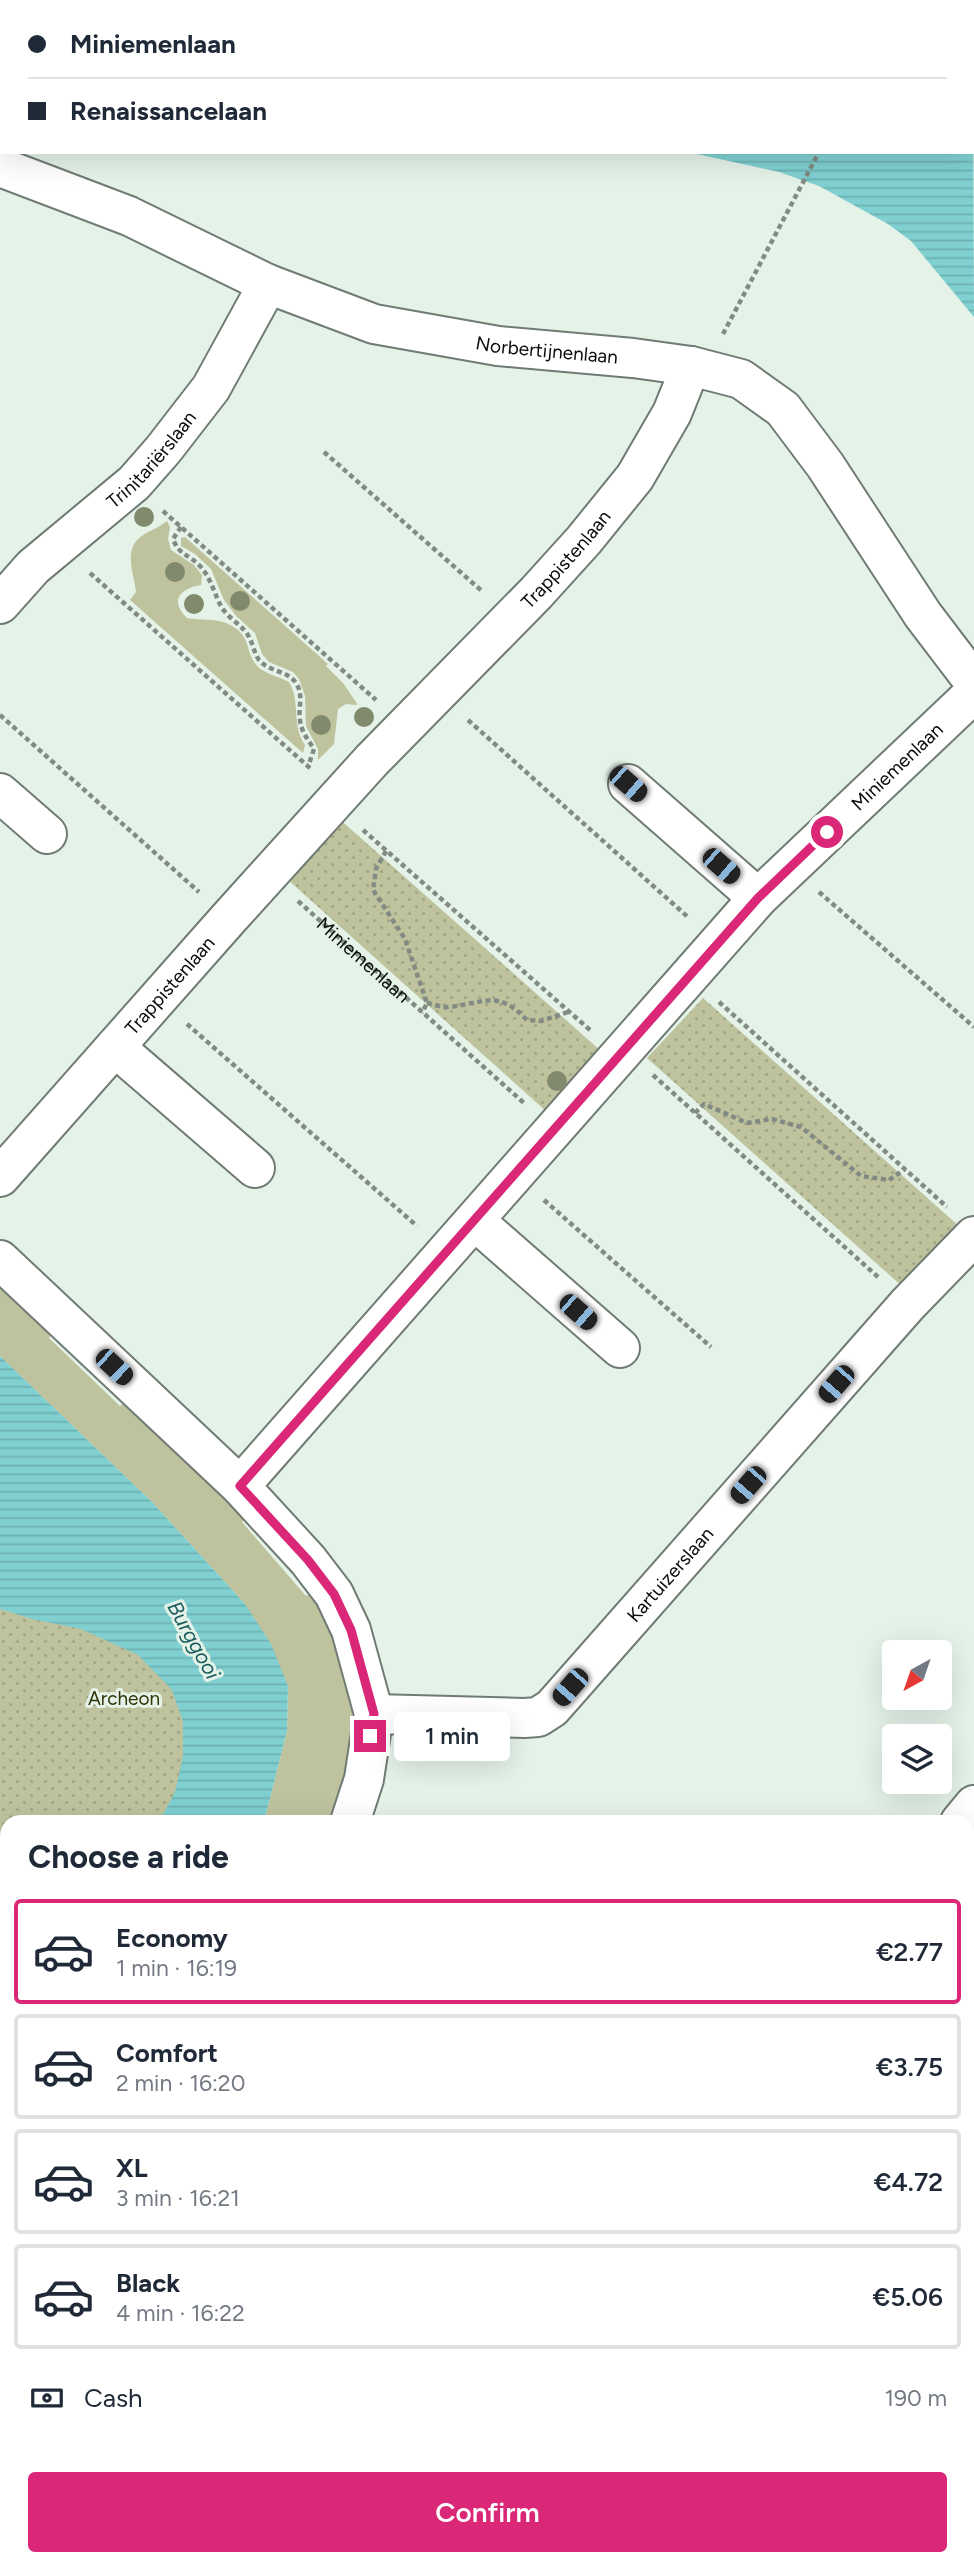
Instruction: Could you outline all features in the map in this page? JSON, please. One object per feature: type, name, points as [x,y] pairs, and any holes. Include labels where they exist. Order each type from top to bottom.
[{"type":"street","name":"Norbertijnenlaan","points":[[0,167],[129,216],[268,284],[374,324],[499,346],[634,358],[698,368],[741,379],[783,409],[825,465],[923,615],[974,682]]},
{"type":"street","name":"Trinitariërslaan","points":[[0,604],[33,566],[134,484],[211,388],[268,284]]},
{"type":"street","name":"Trappistenlaan","points":[[0,1177],[268,874],[584,540],[635,477],[698,368]]},
{"type":"street","name":"Miniemenlaan","points":[[240,1486],[758,898],[974,692]]},
{"type":"street","points":[[628,784],[758,898]]},
{"type":"street","points":[[0,793],[47,834]]},
{"type":"street","points":[[115,1046],[255,1168]]},
{"type":"street","points":[[475,1221],[620,1349]]},
{"type":"street","name":"Kartuizerslaan","points":[[374,1714],[524,1718],[538,1717],[552,1708],[908,1304],[964,1224]]},
{"type":"street","points":[[0,1260],[240,1486],[308,1560],[334,1594],[351,1630],[374,1714],[364,1779],[353,1815]]},
{"type":"path","points":[[698,368],[818,154]]},
{"type":"path","points":[[324,452],[512,618]]},
{"type":"path","points":[[134,484],[406,726]]},
{"type":"path","points":[[181,527],[173,539],[177,550],[201,566],[223,609],[246,631],[258,659],[291,678],[297,685],[301,698],[300,719],[304,734],[314,749],[308,767]]},
{"type":"path","points":[[58,545],[308,767],[386,851],[568,1012],[695,1113],[908,1304]]},
{"type":"path","points":[[438,693],[718,944]]},
{"type":"path","points":[[0,715],[229,918]]},
{"type":"path","points":[[386,851],[376,869],[373,890],[405,939],[427,1003],[422,1013]]},
{"type":"path","points":[[790,867],[974,1027]]},
{"type":"path","name":"Miniemenlaan","points":[[268,874],[554,1129]]},
{"type":"path","points":[[690,976],[964,1224]]},
{"type":"path","points":[[157,998],[447,1252]]},
{"type":"path","points":[[427,1003],[446,1007],[486,999],[513,1005],[527,1020],[541,1021],[568,1012]]},
{"type":"path","points":[[695,1113],[704,1104],[747,1123],[772,1119],[801,1127],[861,1176],[889,1180],[905,1169]]},
{"type":"path","points":[[515,1174],[711,1347]]},
{"type":"green space","points":[[167,521],[170,527],[168,539],[171,550],[194,565],[202,575],[201,585],[187,589],[179,596],[182,612],[187,618],[221,621],[235,628],[244,638],[258,667],[289,682],[295,697],[298,730],[305,745],[303,753],[130,600],[136,592],[131,562],[133,547],[143,535]]},
{"type":"green space","points":[[185,537],[328,664],[326,666],[343,683],[356,702],[357,705],[346,704],[338,709],[334,744],[318,760],[318,749],[306,726],[305,696],[299,679],[293,672],[269,662],[262,654],[255,633],[236,616],[224,600],[211,569],[195,554],[181,546],[181,538]]},
{"type":"green space","points":[[337,817],[601,1051],[547,1112],[287,879]]},
{"type":"green space","points":[[703,998],[960,1227],[904,1288],[647,1058]]},
{"type":"green space","points":[[0,1277],[53,1330],[49,1338],[120,1406],[127,1400],[247,1514],[242,1522],[306,1596],[318,1592],[345,1664],[352,1703],[349,1754],[337,1815],[266,1815],[287,1731],[288,1686],[245,1604],[152,1502],[0,1356]]},
{"type":"green space","name":"Archeon","points":[[0,1420],[260,1654],[254,1815],[0,1815]]},
{"type":"water","points":[[697,154],[973,154],[974,317],[911,241],[888,224],[819,186],[779,172]]},
{"type":"water","name":"Burggooi","points":[[0,1356],[152,1502],[245,1604],[271,1644],[288,1686],[287,1731],[266,1815],[163,1815],[175,1792],[183,1756],[183,1722],[172,1690],[138,1655],[81,1629],[0,1609]]},
{"type":"route","points":[[370,1736],[374,1714],[351,1630],[334,1594],[308,1560],[240,1486],[758,898],[827,832]]}]
